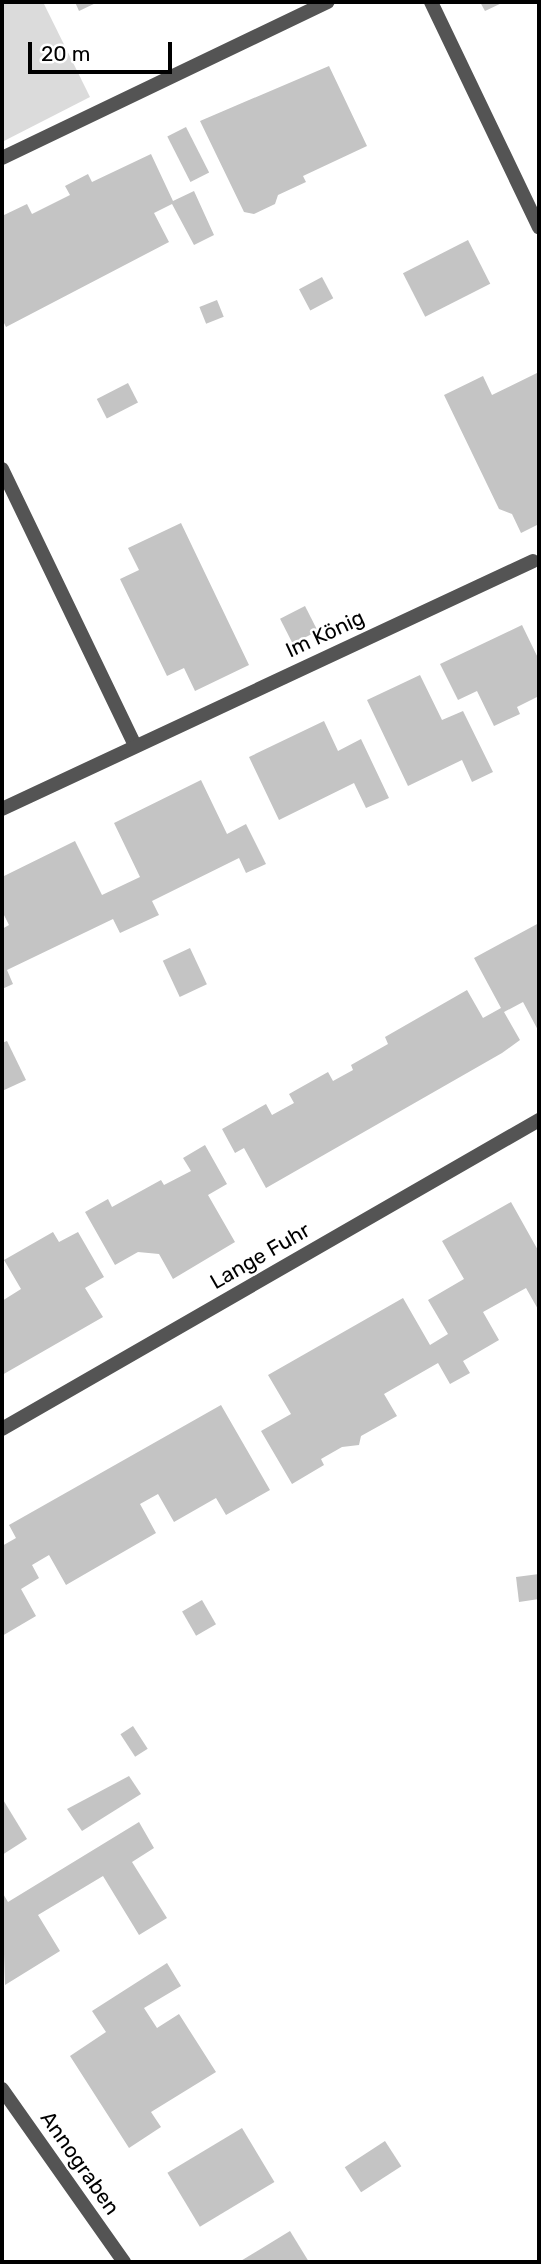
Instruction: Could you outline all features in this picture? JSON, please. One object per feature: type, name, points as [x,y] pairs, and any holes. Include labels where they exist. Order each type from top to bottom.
[{"type":"street","points":[[2,158],[328,2]]},
{"type":"street","points":[[431,2],[539,227]]},
{"type":"street","points":[[2,469],[135,745]]},
{"type":"street","name":"Im König","points":[[2,809],[135,745],[537,563]]},
{"type":"street","name":"Lange Fuhr","points":[[2,1429],[539,1119]]},
{"type":"street","name":"Annograben","points":[[2,2089],[124,2262]]},
{"type":"shaded area","points":[[2,2],[43,2],[90,97],[2,142]]},
{"type":"building","points":[[75,2],[98,2],[79,11]]},
{"type":"building","points":[[480,2],[504,2],[485,11]]},
{"type":"building","points":[[329,66],[367,146],[303,176],[306,182],[278,195],[275,204],[254,214],[244,212],[200,121]]},
{"type":"building","points":[[186,127],[209,172],[190,182],[167,137]]},
{"type":"building","points":[[151,154],[173,201],[194,191],[214,235],[194,245],[172,204],[154,213],[169,242],[6,327],[2,319],[2,216],[27,204],[32,214],[70,195],[65,186],[88,174],[92,182]]},
{"type":"building","points":[[468,240],[490,284],[425,317],[403,273]]},
{"type":"building","points":[[322,277],[333,298],[310,310],[299,289]]},
{"type":"building","points":[[217,300],[224,317],[206,324],[199,307]]},
{"type":"building","points":[[539,372],[539,524],[521,533],[512,514],[499,509],[444,395],[483,376],[492,395]]},
{"type":"building","points":[[128,383],[138,403],[107,418],[97,399]]},
{"type":"building","points":[[181,523],[249,665],[195,691],[184,668],[167,676],[120,579],[139,570],[128,548]]},
{"type":"building","points":[[305,606],[318,631],[293,644],[280,619]]},
{"type":"building","points":[[522,625],[539,660],[539,696],[517,707],[520,714],[494,726],[477,691],[458,700],[440,664]]},
{"type":"building","points":[[420,675],[442,720],[463,711],[493,772],[472,782],[462,760],[408,786],[367,700]]},
{"type":"building","points":[[324,721],[338,751],[361,739],[389,798],[366,808],[354,783],[279,820],[249,757]]},
{"type":"building","points":[[201,780],[227,834],[246,824],[266,864],[246,873],[239,858],[152,901],[159,915],[120,933],[113,919],[7,970],[13,984],[2,989],[2,929],[9,925],[2,911],[2,877],[75,841],[102,895],[140,877],[114,823]]},
{"type":"building","points":[[539,923],[539,1032],[523,1002],[504,1012],[520,1040],[502,1053],[266,1188],[244,1148],[235,1153],[222,1129],[266,1104],[272,1115],[294,1103],[289,1094],[328,1072],[333,1081],[353,1070],[351,1065],[388,1044],[385,1037],[467,990],[483,1018],[501,1008],[474,958]]},
{"type":"building","points":[[190,948],[207,984],[180,997],[163,961]]},
{"type":"building","points":[[7,1041],[26,1080],[2,1091],[2,1043]]},
{"type":"building","points":[[205,1145],[227,1184],[208,1195],[235,1242],[173,1279],[159,1254],[138,1252],[115,1265],[85,1212],[108,1199],[112,1207],[161,1180],[164,1185],[191,1171],[183,1158]]},
{"type":"building","points":[[511,1202],[539,1252],[539,1311],[526,1288],[483,1312],[499,1340],[463,1361],[470,1373],[450,1384],[438,1363],[384,1394],[397,1416],[361,1436],[359,1445],[342,1447],[321,1459],[324,1465],[292,1484],[261,1431],[291,1414],[268,1375],[403,1298],[430,1345],[448,1334],[428,1300],[464,1279],[442,1241]]},
{"type":"building","points":[[53,1232],[59,1242],[78,1232],[104,1277],[85,1288],[103,1317],[2,1375],[2,1301],[21,1289],[4,1260]]},
{"type":"building","points":[[221,1405],[270,1490],[226,1515],[216,1498],[174,1522],[158,1494],[140,1504],[156,1533],[66,1585],[49,1555],[32,1565],[39,1578],[21,1589],[36,1616],[2,1636],[2,1546],[16,1538],[9,1525]]},
{"type":"building","points":[[539,1574],[539,1599],[519,1602],[516,1577]]},
{"type":"building","points":[[202,1600],[216,1624],[196,1636],[182,1612]]},
{"type":"building","points":[[133,1726],[148,1749],[135,1757],[120,1734]]},
{"type":"building","points":[[129,1776],[141,1794],[82,1831],[67,1809]]},
{"type":"building","points":[[2,1798],[27,1839],[2,1855]]},
{"type":"building","points":[[139,1822],[154,1848],[132,1862],[167,1918],[139,1935],[103,1876],[38,1915],[60,1951],[5,1985],[2,1892],[8,1902]]},
{"type":"building","points":[[167,1963],[181,1986],[144,2008],[157,2028],[179,2014],[216,2072],[151,2112],[161,2127],[129,2148],[70,2056],[106,2032],[92,2011]]},
{"type":"building","points":[[242,2128],[274,2182],[200,2227],[167,2173]]},
{"type":"building","points":[[385,2141],[401,2166],[361,2192],[345,2167]]},
{"type":"building","points":[[290,2231],[309,2262],[239,2262]]}]
